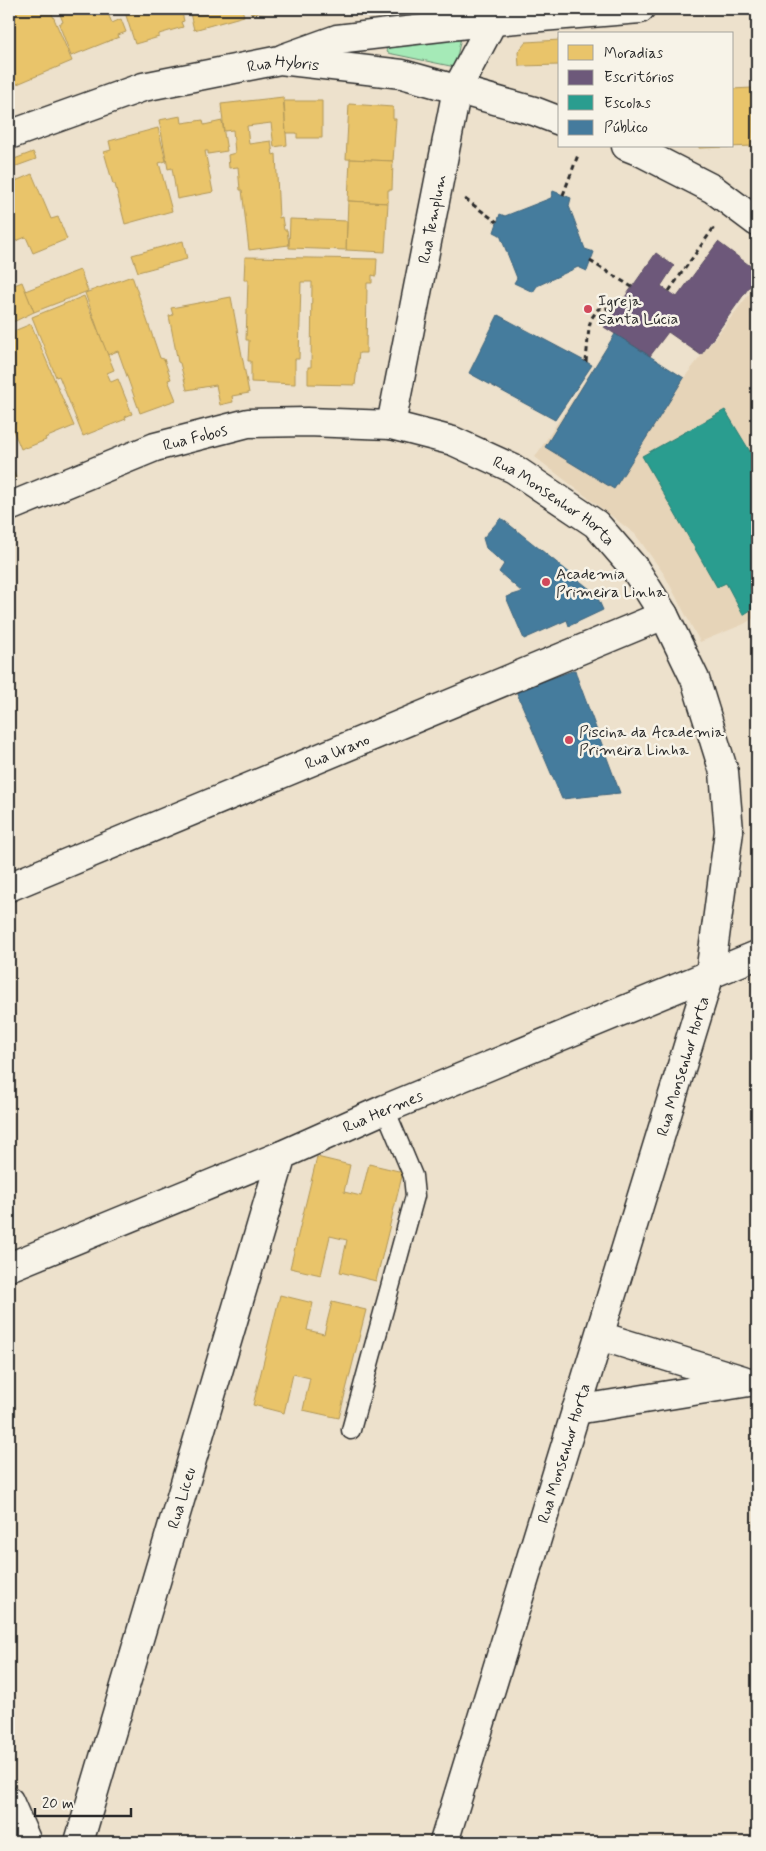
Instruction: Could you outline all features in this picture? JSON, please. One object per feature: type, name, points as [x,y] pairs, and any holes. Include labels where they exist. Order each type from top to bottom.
[{"type":"street","points":[[280,60],[337,39],[493,21],[640,9]]},
{"type":"street","name":"Rua Templum","points":[[391,425],[457,89],[493,21]]},
{"type":"street","name":"Rua Hybris","points":[[9,136],[143,86],[280,60],[402,74],[534,111],[558,120]]},
{"type":"street","points":[[631,148],[713,189],[757,222]]},
{"type":"street","name":"Rua Fobos","points":[[9,507],[155,447],[248,423],[307,422],[391,425]]},
{"type":"street","name":"Rua Monsenhor Horta","points":[[391,425],[453,441],[514,469],[596,524],[636,569],[664,615],[695,680],[724,772],[729,831],[710,974],[444,1842]]},
{"type":"street","name":"Rua Urano","points":[[9,887],[664,615]]},
{"type":"street","name":"Rua Hermes","points":[[9,1267],[282,1155],[385,1109],[757,955]]},
{"type":"street","name":"Rua Liceu","points":[[79,1842],[282,1155]]},
{"type":"street","points":[[600,1336],[753,1382]]},
{"type":"street","points":[[576,1410],[753,1382]]},
{"type":"street","points":[[9,1801],[28,1842]]},
{"type":"lane","points":[[351,1430],[415,1196],[413,1176],[385,1109]]},
{"type":"path","points":[[563,195],[578,154]]},
{"type":"path","points":[[462,196],[497,222]]},
{"type":"path","points":[[669,292],[715,226]]},
{"type":"path","points":[[590,261],[632,287]]},
{"type":"path","points":[[586,362],[591,319],[598,309],[606,308],[614,313]]},
{"type":"shaded area","points":[[757,284],[757,616],[744,624],[700,642],[664,574],[635,534],[535,457],[615,334],[684,378]]},
{"type":"green space","points":[[461,37],[455,67],[388,53],[386,49],[389,46]]},
{"type":"building: Moradias","points":[[9,9],[50,9],[72,61],[15,85],[9,70]]},
{"type":"building: Moradias","points":[[58,9],[106,9],[112,23],[121,19],[126,32],[118,35],[119,37],[71,56],[59,24],[63,22]]},
{"type":"building: Moradias","points":[[124,9],[181,9],[184,21],[181,22],[183,27],[135,44]]},
{"type":"building: Moradias","points":[[189,9],[242,9],[244,16],[194,30]]},
{"type":"building: Moradias","points":[[250,9],[279,9],[251,14]]},
{"type":"building: Moradias","points":[[558,40],[558,65],[519,66],[518,52],[526,42]]},
{"type":"building: Moradias","points":[[752,88],[754,146],[734,147],[734,89]]},
{"type":"building: Moradias","points":[[283,97],[287,145],[274,147],[271,123],[247,126],[249,144],[271,141],[273,155],[276,154],[279,218],[282,217],[284,230],[287,230],[289,245],[249,250],[238,167],[229,168],[228,155],[235,153],[233,130],[224,131],[221,104]]},
{"type":"building: Moradias","points":[[284,101],[322,101],[322,138],[297,138],[297,133],[286,133]]},
{"type":"building: Moradias","points":[[349,104],[393,107],[393,119],[396,119],[393,161],[346,159]]},
{"type":"building: Moradias","points":[[181,116],[182,123],[203,120],[204,125],[222,121],[227,151],[208,154],[208,151],[205,151],[213,192],[177,199],[172,168],[168,169],[159,120]]},
{"type":"building: Moradias","points":[[158,128],[166,161],[159,163],[172,211],[125,224],[115,184],[113,184],[104,152],[111,150],[109,141]]},
{"type":"building: Moradias","points":[[33,152],[36,159],[11,168],[9,161]]},
{"type":"building: Moradias","points":[[350,159],[393,161],[392,190],[388,190],[388,203],[348,201]]},
{"type":"building: Moradias","points":[[32,174],[51,219],[58,217],[67,239],[33,253],[26,237],[11,243],[9,237],[9,177],[11,176],[13,182]]},
{"type":"building: Moradias","points":[[348,201],[388,203],[385,252],[346,250]]},
{"type":"building: Moradias","points":[[290,219],[347,221],[346,250],[289,248]]},
{"type":"building: Moradias","points":[[183,241],[187,259],[138,272],[132,255]]},
{"type":"building: Moradias","points":[[245,257],[377,259],[376,276],[372,275],[372,283],[367,283],[366,353],[359,353],[355,385],[308,384],[308,367],[311,367],[312,282],[301,282],[299,359],[295,359],[295,384],[251,382],[251,361],[248,361],[249,340],[246,340],[248,280],[244,280]]},
{"type":"building: Moradias","points":[[80,270],[88,291],[34,312],[25,291]]},
{"type":"building: Moradias","points":[[132,276],[160,358],[164,359],[171,379],[168,380],[176,400],[140,413],[118,351],[107,355],[85,293]]},
{"type":"building: Moradias","points":[[22,282],[34,312],[9,324],[9,287]]},
{"type":"building: Moradias","points":[[84,296],[114,370],[107,373],[111,382],[118,379],[132,414],[125,417],[126,419],[83,436],[59,376],[56,377],[32,317]]},
{"type":"building: Moradias","points":[[231,297],[249,393],[232,396],[233,402],[220,405],[216,385],[187,390],[180,363],[178,362],[169,316],[173,315],[171,308]]},
{"type":"building: Moradias","points":[[31,324],[74,426],[45,438],[46,440],[21,449],[11,425],[16,423],[11,409],[9,410],[9,333]]},
{"type":"building: Moradias","points":[[9,461],[16,478],[9,481]]},
{"type":"building: Moradias","points":[[317,1157],[350,1165],[344,1192],[361,1196],[369,1164],[403,1172],[376,1281],[340,1272],[347,1240],[330,1236],[321,1275],[290,1268]]},
{"type":"building: Moradias","points":[[280,1295],[313,1303],[307,1330],[324,1334],[332,1302],[366,1310],[339,1418],[303,1410],[310,1378],[293,1374],[284,1413],[253,1405]]},
{"type":"building: Escritórios","points":[[718,242],[757,271],[757,276],[701,355],[668,332],[650,356],[604,327],[656,253],[674,266],[661,286],[677,297]]},
{"type":"building: Escolas","points":[[725,410],[757,463],[757,606],[743,615],[726,583],[717,587],[642,456]]},
{"type":"building: Público","name":"Igreja Santa Lúcia","points":[[553,191],[571,198],[569,206],[585,249],[594,252],[587,271],[578,267],[537,286],[533,292],[514,283],[517,278],[500,235],[494,232],[500,214],[505,216],[551,198]]},
{"type":"building: Público","points":[[498,315],[592,365],[555,420],[469,373]]},
{"type":"building: Público","points":[[615,334],[684,378],[614,489],[545,447]]},
{"type":"building: Público","name":"Academia Primeira Linha","points":[[501,518],[596,594],[603,610],[569,626],[567,620],[524,639],[506,597],[522,592],[499,572],[504,564],[486,548],[483,538]]},
{"type":"building: Público","name":"Piscina da Academia Primeira Linha","points":[[575,670],[620,793],[562,799],[516,691]]},
{"type":"place","name":"Igreja Santa Lúcia","points":[[588,309]]},
{"type":"place","name":"Academia Primeira Linha","points":[[546,582]]},
{"type":"place","name":"Piscina da Academia Primeira Linha","points":[[569,740]]}]
